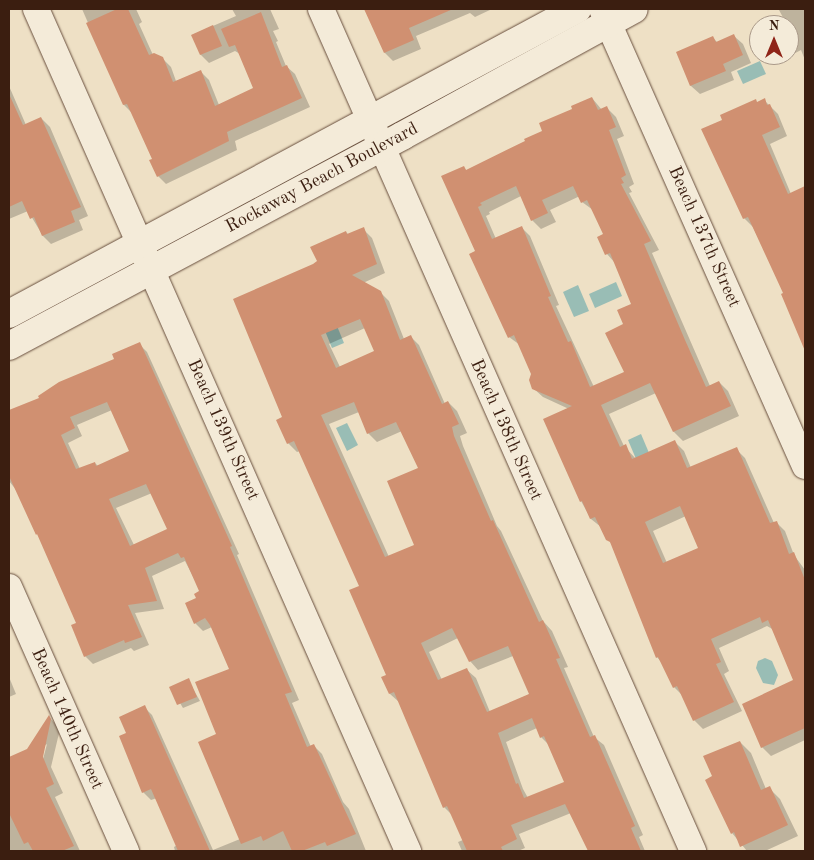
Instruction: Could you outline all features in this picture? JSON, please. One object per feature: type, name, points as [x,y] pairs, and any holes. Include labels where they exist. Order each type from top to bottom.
[{"type":"street","name":"Beach 139th Street","points":[[36,9],[408,851]]},
{"type":"street","name":"Beach 138th Street","points":[[321,9],[693,851]]},
{"type":"street","name":"Rockaway Beach Boulevard","points":[[9,314],[577,9]]},
{"type":"street","name":"Rockaway Beach Boulevard","points":[[9,346],[381,147],[605,16],[634,9]]},
{"type":"street","name":"Beach 137th Street","points":[[605,16],[805,466]]},
{"type":"street","name":"Beach 140th Street","points":[[9,587],[126,851]]},
{"type":"water","points":[[751,65],[762,65],[766,74],[743,84],[737,71]]},
{"type":"water","points":[[616,282],[622,296],[595,308],[589,294]]},
{"type":"water","points":[[578,285],[589,311],[574,317],[563,292]]},
{"type":"water","points":[[323,326],[337,326],[344,343],[332,348]]},
{"type":"water","points":[[347,423],[358,445],[347,451],[336,428]]},
{"type":"water","points":[[641,434],[652,460],[639,466],[628,440]]},
{"type":"water","points":[[765,658],[772,661],[778,675],[774,685],[763,683],[756,668],[758,661]]},
{"type":"building","points":[[117,9],[128,9],[149,55],[154,53],[163,57],[173,82],[201,70],[215,106],[253,88],[235,45],[229,47],[221,29],[261,12],[282,67],[287,65],[302,98],[227,132],[229,141],[157,177],[149,160],[152,159],[127,104],[123,105],[86,23]]},
{"type":"building","points":[[364,9],[453,9],[409,28],[414,40],[384,53]]},
{"type":"building","points":[[213,25],[222,46],[200,55],[191,35]]},
{"type":"building","points":[[734,34],[743,55],[723,64],[726,71],[690,86],[676,52],[713,36],[716,42]]},
{"type":"building","points":[[9,94],[23,125],[41,117],[81,207],[71,211],[75,222],[42,236],[34,217],[30,219],[22,201],[9,207]]},
{"type":"building","points":[[592,97],[598,110],[607,106],[616,127],[609,130],[626,175],[621,178],[624,183],[621,184],[651,241],[644,244],[706,387],[719,381],[731,406],[673,432],[650,383],[601,405],[620,447],[626,444],[632,459],[675,440],[687,468],[737,447],[770,523],[777,521],[789,554],[794,552],[805,580],[805,728],[761,748],[742,704],[793,680],[768,620],[762,623],[760,617],[711,639],[721,662],[716,664],[734,702],[693,721],[677,686],[673,688],[658,657],[656,658],[610,542],[606,540],[595,517],[590,519],[582,501],[580,502],[543,419],[572,406],[532,389],[529,380],[531,374],[514,335],[508,338],[469,254],[475,251],[441,176],[464,166],[466,170],[525,141],[524,139],[542,131],[539,123],[572,109],[571,106]],"holes":[[[516,186],[531,221],[548,213],[542,200],[573,186],[581,203],[587,200],[603,234],[597,237],[605,255],[610,253],[631,304],[617,310],[623,324],[605,333],[624,372],[590,387],[571,341],[568,342],[548,297],[551,296],[522,226],[492,239],[478,207],[482,205],[480,203]],[[680,506],[698,548],[663,563],[645,522]]]},
{"type":"building","points":[[765,98],[767,105],[770,104],[780,127],[762,135],[788,194],[805,186],[805,351],[781,294],[783,293],[748,217],[743,219],[701,129],[722,120],[720,115],[756,99],[757,102]]},
{"type":"building","points":[[364,227],[377,264],[352,275],[381,291],[400,340],[411,335],[442,404],[448,401],[459,424],[452,427],[454,436],[491,521],[493,520],[539,622],[543,620],[560,658],[556,659],[590,737],[595,735],[635,826],[631,828],[641,851],[588,851],[565,804],[511,825],[517,839],[501,847],[503,851],[467,851],[447,806],[443,808],[394,692],[389,694],[381,677],[386,675],[349,590],[359,586],[294,441],[287,444],[276,420],[282,417],[233,299],[313,264],[317,261],[310,247],[346,231],[347,234]],"holes":[[[360,319],[374,351],[336,368],[321,335]],[[354,402],[367,434],[396,422],[418,468],[387,481],[414,545],[385,557],[321,415]],[[452,628],[469,662],[508,646],[529,694],[487,712],[467,668],[438,680],[421,643]],[[532,718],[540,738],[544,736],[564,782],[524,798],[518,783],[516,784],[498,733]]]},
{"type":"building","points":[[140,342],[232,546],[230,547],[292,692],[285,694],[307,747],[314,744],[356,834],[327,846],[325,842],[302,851],[292,851],[283,831],[263,841],[261,836],[241,844],[198,742],[216,734],[195,682],[229,669],[210,625],[205,618],[194,624],[185,603],[196,598],[194,594],[199,591],[184,557],[181,558],[178,553],[145,568],[157,601],[128,605],[142,637],[125,643],[124,640],[84,657],[71,625],[76,623],[9,476],[9,410],[39,398],[38,396],[59,382],[114,359],[112,354]],"holes":[[[107,402],[129,451],[96,466],[95,462],[76,469],[61,435],[75,428],[70,417]],[[146,484],[167,529],[130,546],[109,499]]]},
{"type":"building","points":[[189,678],[197,697],[177,705],[169,687]]},
{"type":"building","points":[[145,705],[210,851],[178,851],[151,789],[142,793],[119,736],[126,733],[119,717]]},
{"type":"building","points":[[49,715],[51,719],[43,757],[54,784],[46,788],[74,846],[62,851],[33,851],[28,842],[24,844],[9,813],[9,757],[27,749]]},
{"type":"building","points":[[740,741],[761,790],[770,786],[788,825],[740,847],[734,832],[731,834],[705,780],[712,776],[703,756]]}]
